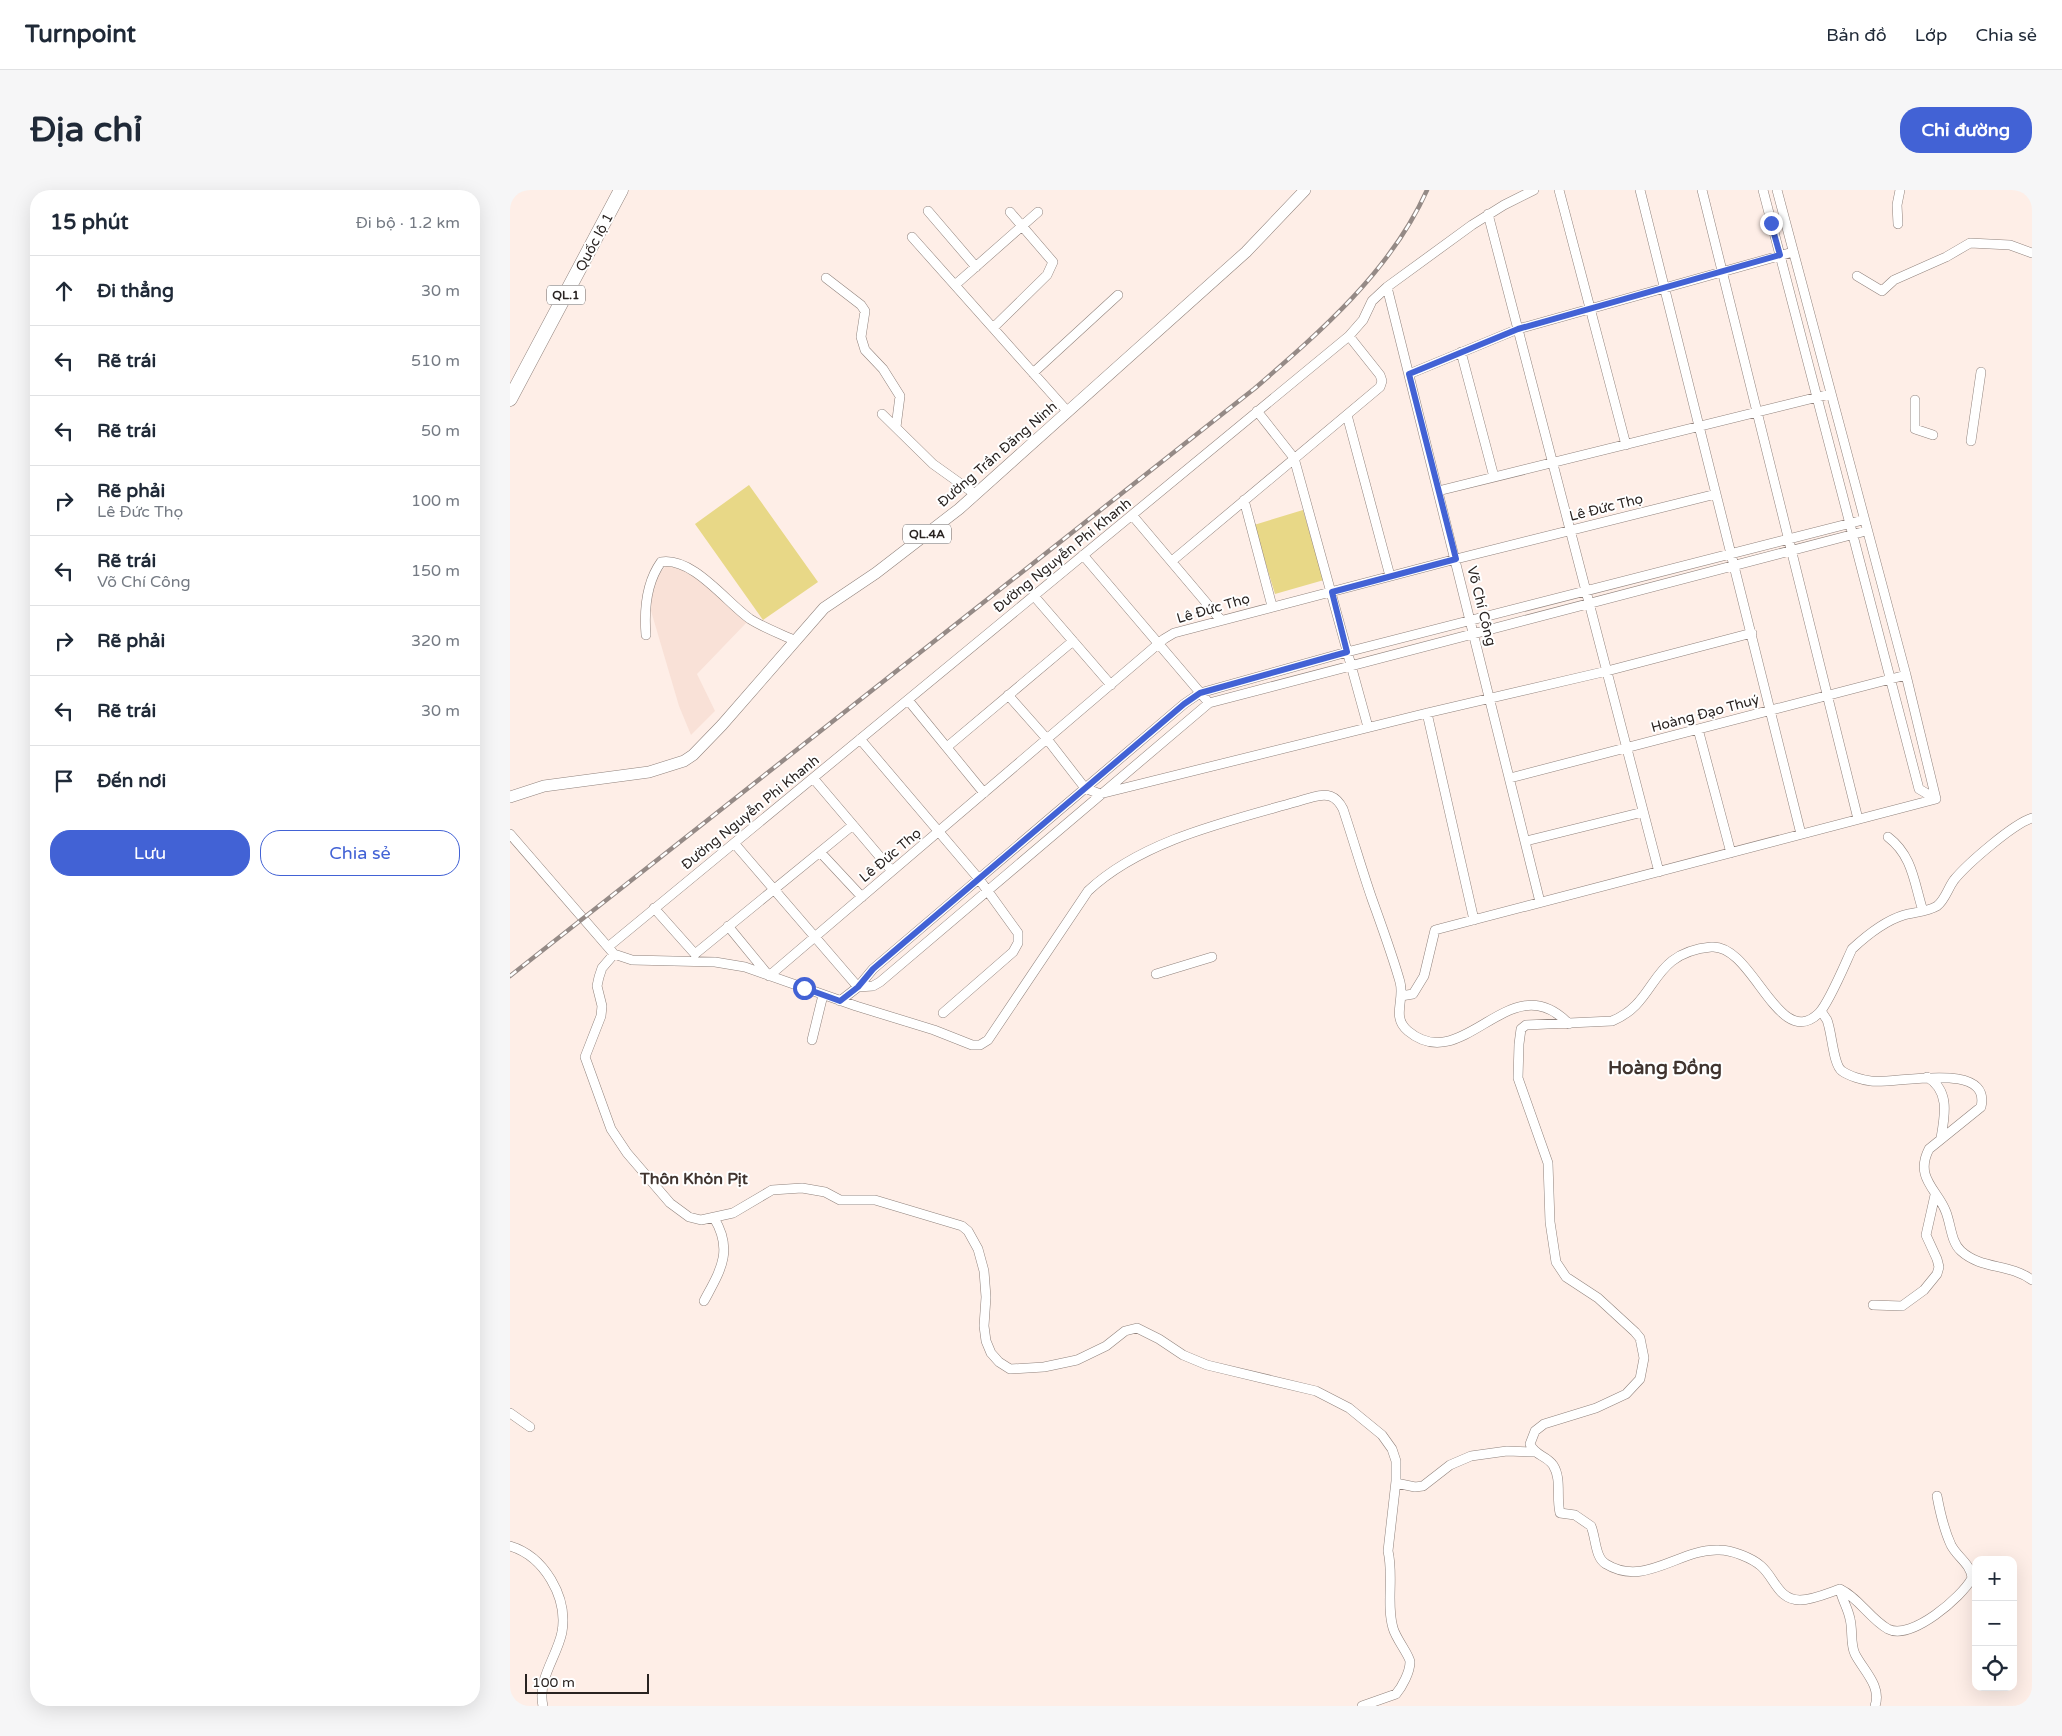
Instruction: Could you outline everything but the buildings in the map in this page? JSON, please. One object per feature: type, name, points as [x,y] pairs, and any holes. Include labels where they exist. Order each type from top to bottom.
[{"type":"highway","name":"Quốc lộ 1","points":[[510,399],[621,190]]},
{"type":"main road","name":"Đường Trần Đăng Ninh","points":[[511,794],[544,786],[648,772],[693,755],[717,731],[824,608],[914,544],[975,494],[1246,252],[1303,191]]},
{"type":"street","name":"Đường Nguyễn Phi Khanh","points":[[714,1218],[701,1220],[689,1217],[670,1203],[627,1154],[611,1129],[586,1057],[601,1016],[602,1006],[597,986],[599,977],[611,950],[654,908],[1349,336],[1363,320],[1372,301],[1387,287],[1488,214],[1534,190]]},
{"type":"street","points":[[1559,190],[1626,445]]},
{"type":"street","points":[[1640,190],[1801,834]]},
{"type":"street","points":[[1702,190],[1858,820]]},
{"type":"street","points":[[1763,190],[1919,789],[1936,799]]},
{"type":"street","points":[[1777,190],[1863,520],[1906,675],[1936,799]]},
{"type":"street","points":[[1898,224],[1897,201],[1900,190]]},
{"type":"street","points":[[928,211],[976,267]]},
{"type":"street","points":[[994,328],[1047,275],[1052,266],[1052,262],[1010,212]]},
{"type":"street","points":[[955,285],[1038,212]]},
{"type":"street","points":[[1488,214],[1659,872]]},
{"type":"street","points":[[912,236],[1068,412]]},
{"type":"street","points":[[1857,276],[1882,291],[1894,280],[1946,257],[1967,244],[1977,242],[2010,245],[2032,253]]},
{"type":"street","points":[[1409,374],[1518,329],[1793,252]]},
{"type":"street","points":[[826,278],[861,304],[865,311],[861,337],[865,350],[883,369],[900,396],[896,427]]},
{"type":"street","name":"Võ Chí Công","points":[[1387,287],[1540,902]]},
{"type":"street","points":[[1033,373],[1118,295]]},
{"type":"street","points":[[1172,561],[1380,388],[1382,382],[1380,375],[1349,336]]},
{"type":"street","points":[[1461,352],[1494,477]]},
{"type":"street","points":[[1971,441],[1981,372]]},
{"type":"street","points":[[1438,491],[1830,394]]},
{"type":"street","points":[[1915,400],[1916,429],[1918,432],[1933,435]]},
{"type":"street","points":[[1257,411],[1294,458],[1368,727]]},
{"type":"street","points":[[882,414],[933,464],[975,494]]},
{"type":"street","points":[[1347,415],[1390,576]]},
{"type":"street","name":"Lê Đức Thọ","points":[[769,976],[1174,633],[1220,619],[1716,494]]},
{"type":"street","points":[[1244,500],[1272,606]]},
{"type":"street","points":[[1132,515],[1220,619]]},
{"type":"street","points":[[840,1001],[858,987],[873,969],[1184,704],[1200,693],[1347,652],[1863,520]]},
{"type":"street","points":[[858,987],[872,986],[880,982],[1209,703],[1866,531]]},
{"type":"street","points":[[1083,556],[1209,703]]},
{"type":"street","points":[[646,635],[645,617],[653,572],[661,562],[671,560],[696,571],[752,620],[796,641]]},
{"type":"street","points":[[1034,596],[1111,685]]},
{"type":"street","points":[[1008,695],[1048,739],[1086,788],[1100,794],[1368,727],[1607,672],[1752,633]]},
{"type":"street","points":[[947,747],[1073,641]]},
{"type":"street","name":"Hoàng Đạo Thuý","points":[[1510,778],[1906,675]]},
{"type":"street","points":[[908,700],[984,793]]},
{"type":"street","points":[[1427,713],[1474,920]]},
{"type":"street","points":[[1698,729],[1731,853]]},
{"type":"street","points":[[860,739],[979,879],[1015,927],[1018,943],[1013,952],[943,1013]]},
{"type":"street","points":[[813,778],[892,871]]},
{"type":"street","points":[[510,834],[611,950],[632,960],[715,962],[745,967],[840,1001],[934,1030],[972,1045],[980,1045],[988,1040],[1088,891],[1102,878],[1126,862],[1176,840],[1323,794],[1333,796],[1343,809],[1401,985],[1399,1018],[1406,1030],[1417,1038],[1433,1043],[1465,1036],[1510,1009],[1526,1004],[1551,1011],[1562,1017],[1569,1024]]},
{"type":"street","points":[[1401,996],[1413,994],[1424,976],[1435,930],[1936,799]]},
{"type":"street","points":[[1526,841],[1643,812]]},
{"type":"street","points":[[1534,1452],[1530,1444],[1535,1431],[1544,1424],[1596,1408],[1626,1394],[1640,1379],[1644,1358],[1640,1338],[1587,1289],[1566,1277],[1556,1262],[1550,1222],[1548,1163],[1518,1078],[1519,1044],[1522,1029],[1526,1025],[1612,1021],[1625,1016],[1674,957],[1687,951],[1715,947],[1729,951],[1742,960],[1772,1003],[1787,1017],[1804,1021],[1814,1017],[1821,1011],[1852,949],[1883,924],[1938,904],[1956,878],[2014,827],[2032,818]]},
{"type":"street","points":[[654,908],[695,954],[853,825]]},
{"type":"street","points":[[1888,837],[1898,845],[1910,862],[1923,911]]},
{"type":"street","points":[[734,843],[858,987]]},
{"type":"street","points":[[820,852],[862,896]]},
{"type":"street","points":[[728,926],[769,976]]},
{"type":"street","points":[[1156,974],[1212,957]]},
{"type":"street","points":[[812,1040],[823,995]]},
{"type":"street","points":[[1821,1011],[1826,1019],[1837,1063],[1842,1071],[1872,1081],[1926,1077],[1965,1080],[1974,1084],[1982,1096],[1978,1111],[1929,1149],[1925,1156],[1924,1168],[1928,1184],[1946,1212],[1951,1232],[1960,1251],[1984,1264],[2008,1267],[2023,1273],[2032,1280]]},
{"type":"street","points":[[1926,1077],[1935,1082],[1945,1103],[1941,1138]]},
{"type":"street","points":[[704,1301],[721,1267],[726,1252],[714,1218],[732,1213],[772,1190],[788,1187],[820,1190],[840,1200],[875,1200],[955,1222],[968,1231],[978,1249],[986,1280],[984,1326],[986,1342],[991,1353],[1005,1366],[1015,1370],[1077,1360],[1106,1346],[1125,1331],[1137,1328],[1159,1339],[1183,1355],[1207,1365],[1316,1391],[1349,1408],[1389,1442],[1396,1461],[1396,1483],[1388,1551],[1391,1564],[1391,1616],[1398,1641],[1410,1659],[1410,1666],[1396,1694],[1362,1706]]},
{"type":"street","points":[[1873,1305],[1902,1306],[1924,1290],[1936,1274],[1939,1267],[1937,1259],[1926,1235],[1935,1195]]},
{"type":"street","points":[[510,1413],[530,1427]]},
{"type":"street","points":[[1396,1483],[1414,1488],[1423,1486],[1450,1465],[1471,1456],[1507,1451],[1534,1452],[1549,1460],[1554,1467],[1560,1512],[1575,1515],[1591,1526],[1599,1555],[1606,1564],[1640,1573],[1658,1568],[1683,1556],[1705,1550],[1730,1551],[1762,1566],[1782,1593],[1791,1598],[1800,1600],[1814,1598],[1840,1589]]},
{"type":"street","points":[[1840,1589],[1891,1630],[1917,1625],[1960,1596],[1972,1578],[1972,1573],[1952,1546],[1940,1512],[1937,1496]]},
{"type":"street","points":[[510,1546],[538,1563],[551,1577],[557,1594],[562,1621],[562,1633],[546,1672],[542,1692],[543,1706]]},
{"type":"street","points":[[1840,1589],[1842,1600],[1850,1617],[1853,1651],[1874,1684],[1877,1694],[1875,1706]]},
{"type":"shaded area","points":[[749,485],[818,582],[763,620],[695,524]]},
{"type":"shaded area","points":[[1303,510],[1324,580],[1275,594],[1254,525]]},
{"type":"shaded area","points":[[667,565],[697,575],[747,622],[697,674],[715,711],[691,735],[679,706],[649,604],[657,576]]},
{"type":"railway","points":[[510,976],[1254,389],[1304,345],[1374,274],[1412,219],[1427,190]]},
{"type":"district","name":"Hoàng Đồng","points":[[1665,1067]]},
{"type":"district","name":"Thôn Khỏn Pịt","points":[[694,1178]]},
{"type":"route","points":[[804,988],[840,1001],[858,987],[873,969],[1184,704],[1200,693],[1347,652],[1332,592],[1456,559],[1409,374],[1518,329],[1780,255],[1771,223]]}]
